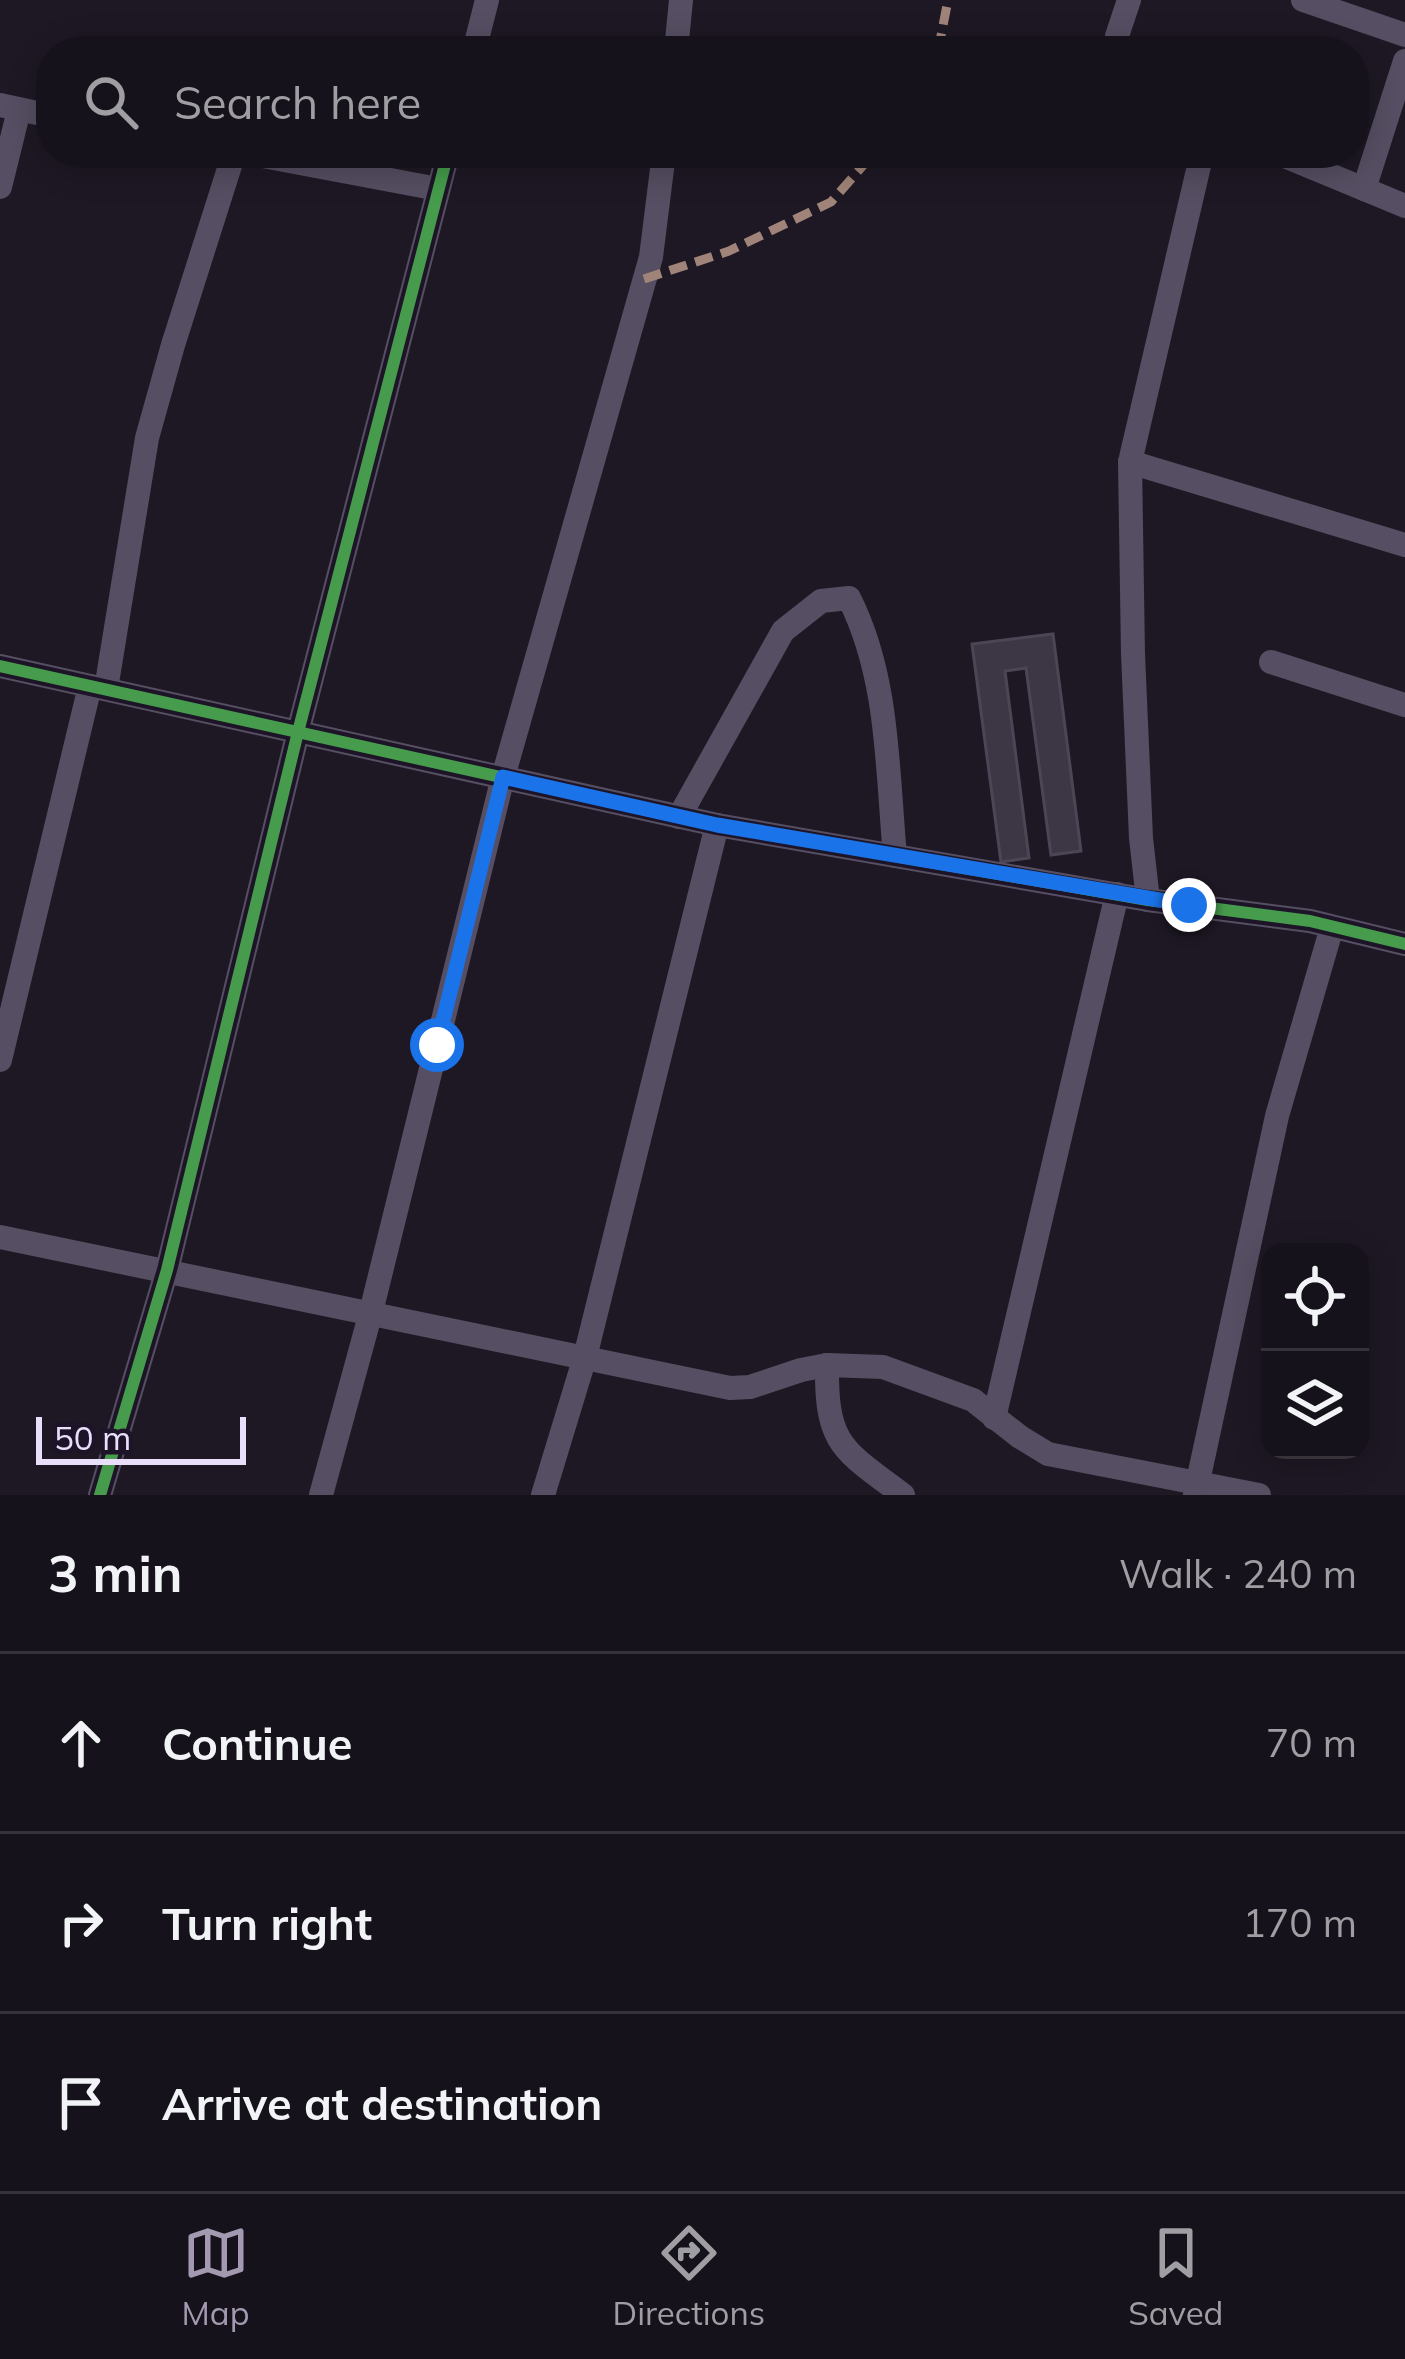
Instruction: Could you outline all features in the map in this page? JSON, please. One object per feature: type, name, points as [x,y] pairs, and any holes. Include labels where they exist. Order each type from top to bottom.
[{"type":"street","points":[[478,36],[487,0]]},
{"type":"street","points":[[677,36],[681,0]]},
{"type":"street","points":[[1117,36],[1129,0]]},
{"type":"street","points":[[1304,0],[1405,35]]},
{"type":"street","points":[[1364,189],[1405,61]]},
{"type":"street","points":[[0,187],[9,108]]},
{"type":"street","points":[[0,1060],[98,687],[147,438],[229,168]]},
{"type":"street","points":[[327,168],[438,189]]},
{"type":"street","points":[[100,1495],[167,1270],[298,732],[444,168]]},
{"type":"street","points":[[320,1495],[371,1312],[503,777],[651,257],[662,168]]},
{"type":"street","points":[[1148,900],[1136,723],[1130,462],[1199,168]]},
{"type":"street","points":[[1313,168],[1405,206]]},
{"type":"street","points":[[1130,462],[1405,545]]},
{"type":"street","points":[[679,817],[783,631],[821,601],[850,598],[865,628],[880,690],[895,856]]},
{"type":"street","points":[[1271,662],[1405,705]]},
{"type":"street","points":[[0,666],[717,825],[1148,900],[1310,921],[1405,944]]},
{"type":"street","points":[[543,1495],[585,1357],[717,825]]},
{"type":"street","points":[[994,1418],[1117,894]]},
{"type":"street","points":[[1196,1489],[1277,1116],[1332,927]]},
{"type":"street","points":[[0,1237],[730,1388],[827,1365],[883,1367],[973,1400],[1048,1454],[1196,1489],[1259,1495]]},
{"type":"street","points":[[827,1365],[826,1407],[839,1442],[902,1495]]},
{"type":"building","points":[[1053,634],[1081,851],[1051,855],[1026,668],[1005,671],[1029,858],[1001,862],[972,644]]},
{"type":"marked path","points":[[941,36],[948,0]]},
{"type":"marked path","points":[[644,279],[729,251],[831,202],[861,168]]},
{"type":"cycle path","points":[[100,1495],[167,1270],[298,732],[444,168]]},
{"type":"cycle path","points":[[0,666],[717,825],[1148,900],[1310,921],[1405,944]]},
{"type":"route","points":[[437,1045],[503,777],[717,825],[1189,905]]}]
